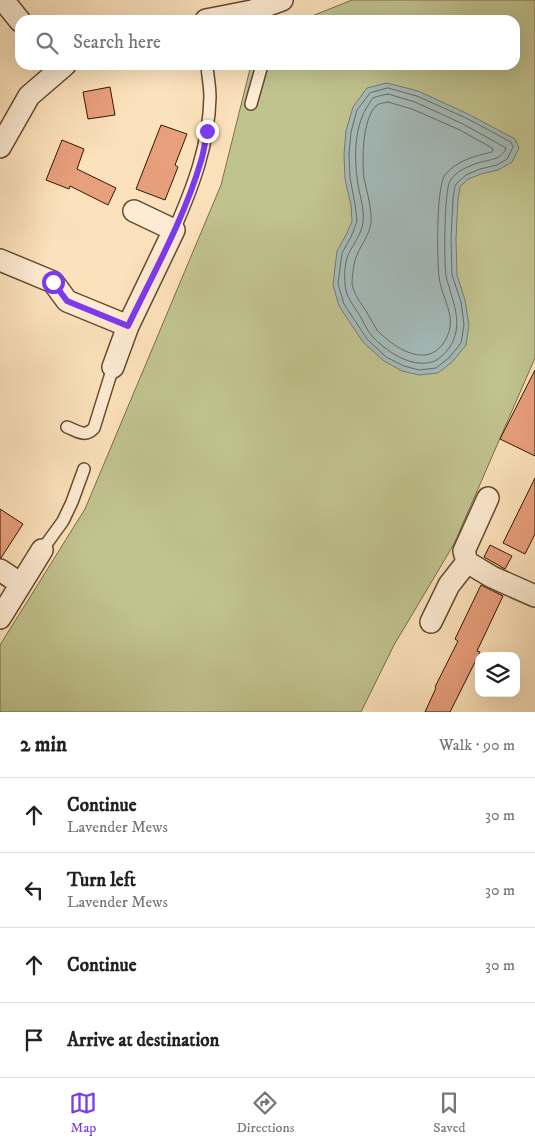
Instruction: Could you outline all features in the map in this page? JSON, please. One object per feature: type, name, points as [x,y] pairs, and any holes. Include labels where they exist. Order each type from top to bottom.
[{"type":"street","points":[[3,0],[15,15]]},
{"type":"street","points":[[230,15],[263,8]]},
{"type":"street","points":[[0,147],[29,96],[57,70]]},
{"type":"street","points":[[113,367],[128,326],[174,230],[134,211]]},
{"type":"street","points":[[0,260],[53,282],[67,301],[128,326]]},
{"type":"street","points":[[488,498],[464,551],[467,562],[492,577],[535,596]]},
{"type":"street","points":[[0,618],[42,550]]},
{"type":"street","points":[[430,622],[449,585],[467,562]]},
{"type":"street","points":[[0,570],[21,584]]},
{"type":"lane","points":[[174,230],[189,198],[202,160],[210,97],[207,70]]},
{"type":"lane","points":[[251,104],[261,70]]},
{"type":"lane","points":[[67,428],[85,434],[90,433],[94,428],[113,367]]},
{"type":"lane","points":[[42,550],[66,515],[84,469]]},
{"type":"green space","points":[[352,0],[535,0],[535,358],[454,544],[394,645],[361,712],[0,712],[0,645],[85,509],[221,185],[250,70],[520,70],[520,15],[314,15]]},
{"type":"water","points":[[387,83],[418,91],[468,114],[515,139],[519,148],[512,162],[498,170],[468,179],[460,187],[456,239],[457,275],[465,300],[469,325],[466,345],[452,362],[438,373],[419,375],[402,371],[384,361],[363,342],[339,306],[333,285],[337,251],[352,221],[351,205],[345,179],[344,154],[346,131],[353,107],[367,88]]},
{"type":"building","points":[[110,87],[115,115],[88,119],[83,92]]},
{"type":"building","points":[[161,125],[187,134],[175,165],[178,167],[165,200],[136,189]]},
{"type":"building","points":[[62,140],[84,149],[77,169],[116,188],[108,205],[70,186],[69,189],[46,180]]},
{"type":"building","points":[[535,370],[535,456],[500,439]]},
{"type":"building","points":[[535,478],[535,534],[525,554],[503,543]]},
{"type":"building","points":[[0,509],[23,524],[1,558],[0,558]]},
{"type":"building","points":[[490,545],[512,556],[505,569],[484,557]]},
{"type":"building","points":[[481,585],[503,596],[477,651],[480,652],[475,652],[475,662],[450,712],[425,712],[458,641],[455,639]]},
{"type":"route","points":[[53,282],[67,301],[128,326],[189,198],[202,160],[207,131]]}]
